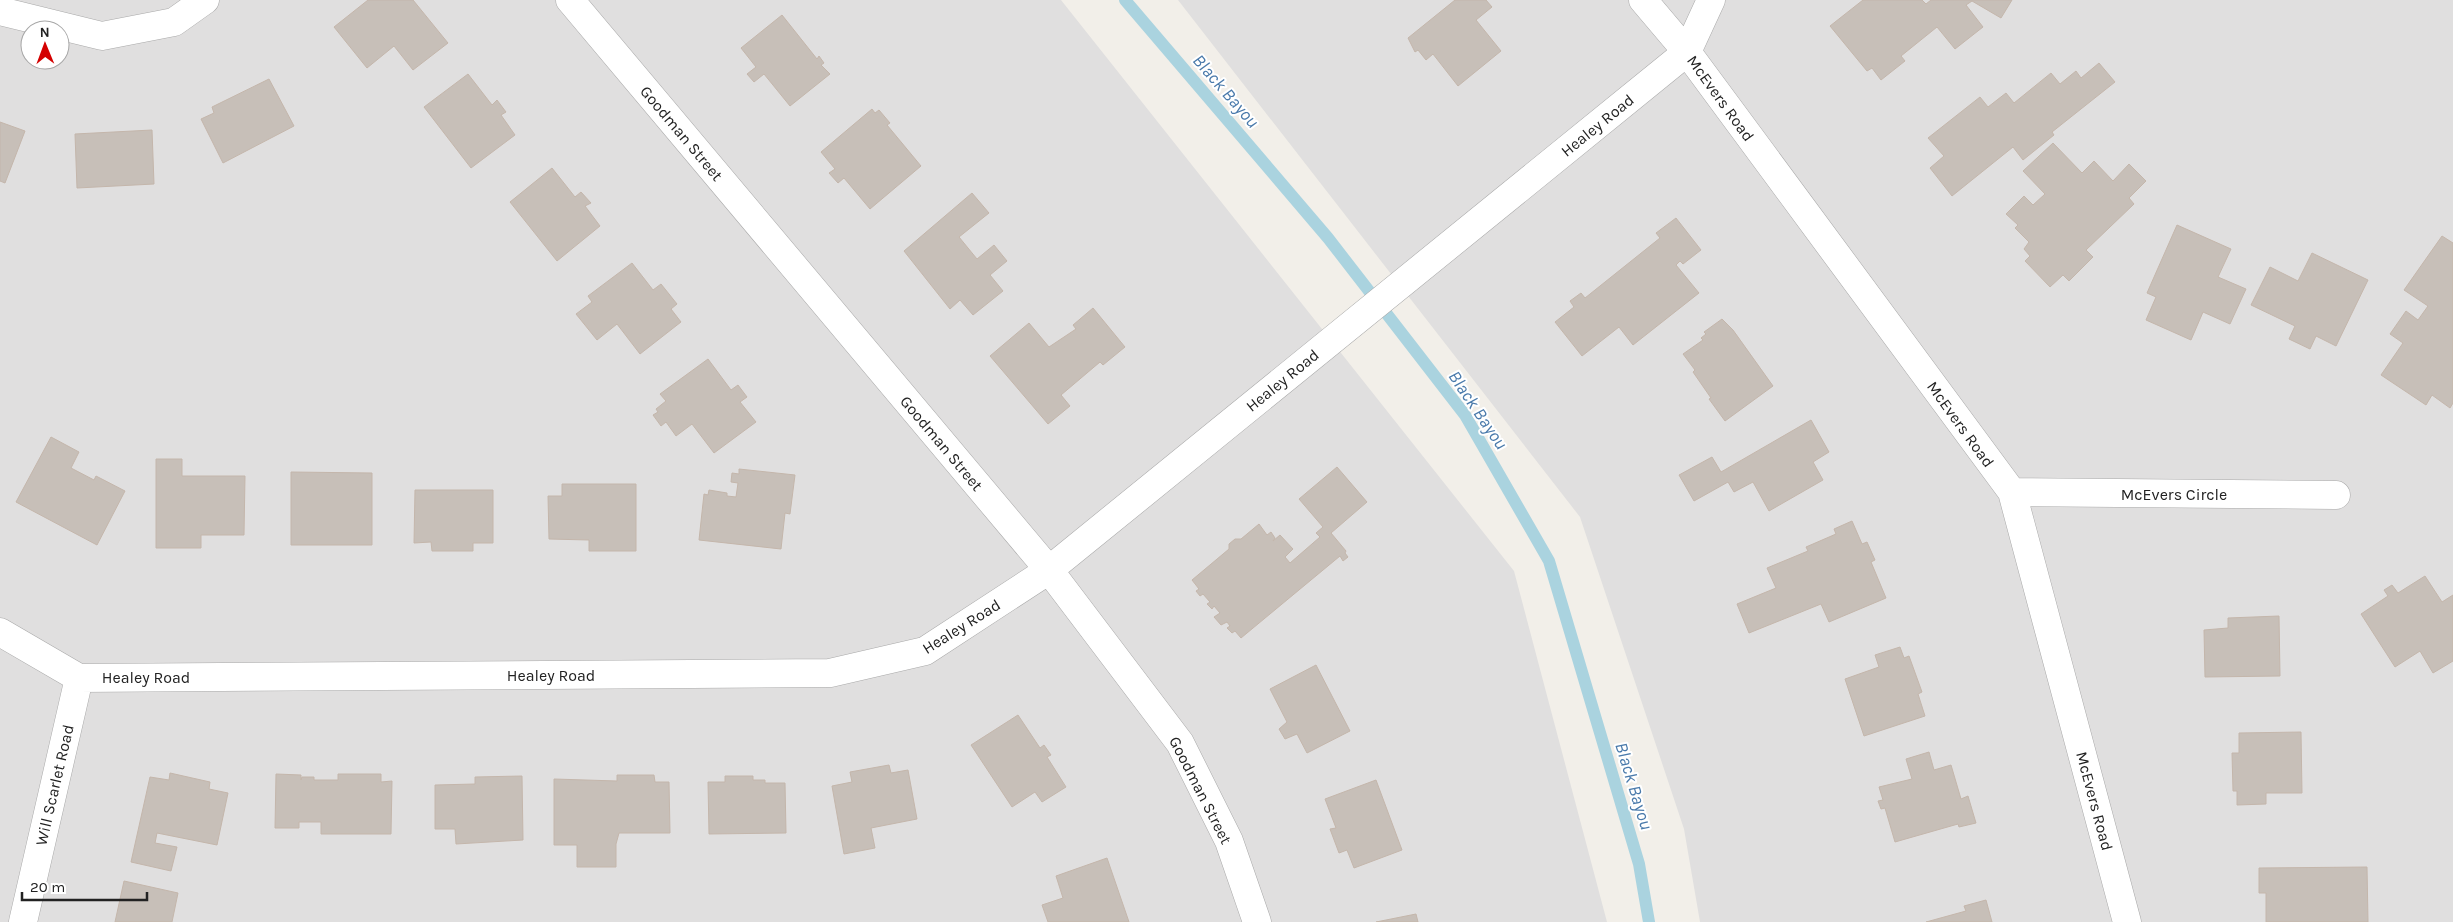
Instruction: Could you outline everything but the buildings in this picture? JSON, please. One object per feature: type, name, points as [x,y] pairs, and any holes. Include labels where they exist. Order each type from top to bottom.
[{"type":"street","points":[[0,11],[102,36],[174,22],[205,0]]},
{"type":"street","name":"Goodman Street","points":[[570,0],[1048,570],[1180,743],[1229,841],[1257,922]]},
{"type":"street","name":"McEvers Road","points":[[1643,0],[1688,52],[2012,492],[2128,922]]},
{"type":"street","name":"Healey Road","points":[[0,632],[79,678],[830,673],[925,651],[1048,570],[1688,52],[1711,0]]},
{"type":"street","name":"McEvers Circle","points":[[2012,492],[2336,495]]},
{"type":"street","name":"Will Scarlet Road","points":[[23,922],[79,678]]},
{"type":"shaded area","points":[[0,0],[1061,0],[1514,571],[1607,922],[0,922]]},
{"type":"shaded area","points":[[1178,0],[2453,0],[2453,922],[1700,922],[1684,829],[1580,517]]},
{"type":"waterway","name":"Black Bayou","points":[[1125,0],[1328,238],[1465,415],[1549,561],[1639,864],[1649,922]]}]
